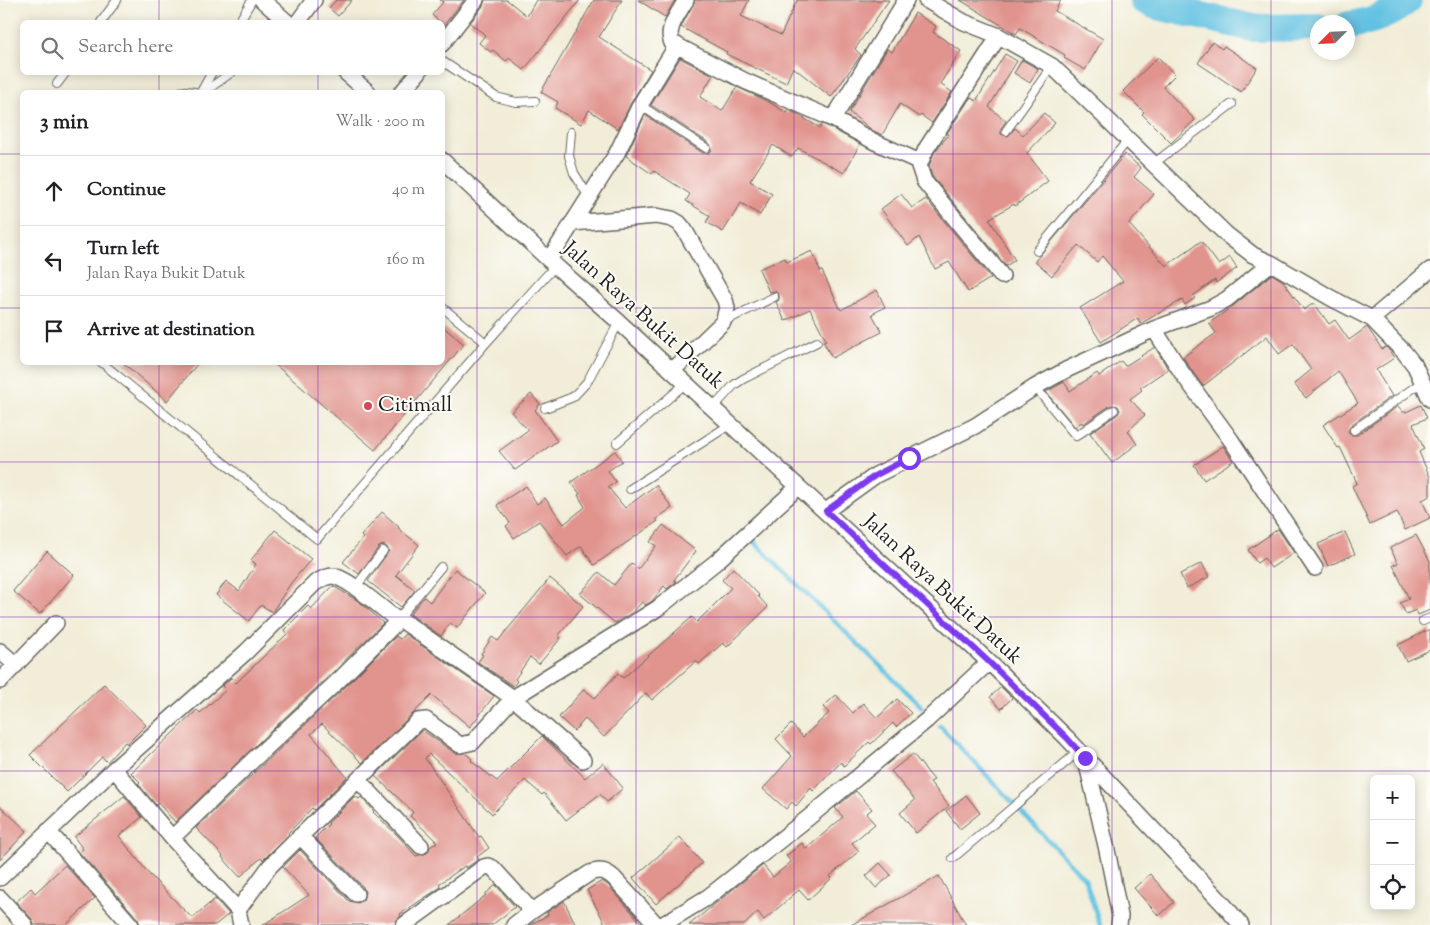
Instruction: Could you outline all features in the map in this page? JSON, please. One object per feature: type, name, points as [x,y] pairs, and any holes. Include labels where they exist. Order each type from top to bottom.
[{"type":"street","points":[[262,0],[285,20]]},
{"type":"street","points":[[299,20],[314,0]]},
{"type":"street","points":[[445,40],[476,0]]},
{"type":"street","points":[[686,0],[670,29],[671,39],[677,45],[745,81],[833,119],[875,142],[920,162]]},
{"type":"street","points":[[833,119],[906,0]]},
{"type":"street","points":[[926,0],[964,22],[999,36],[1052,66],[1227,235],[1253,255],[1272,263],[1331,298],[1372,319],[1415,366],[1430,399]]},
{"type":"street","points":[[999,36],[947,114],[920,162],[920,171],[924,181],[1002,276]]},
{"type":"street","points":[[552,263],[572,223],[617,153],[640,105],[677,45]]},
{"type":"street","points":[[348,75],[366,90]]},
{"type":"street","points":[[404,90],[416,75]]},
{"type":"street","name":"Jalan Raya Bukit Datuk","points":[[445,163],[989,662],[1082,755],[1224,904],[1241,925]]},
{"type":"street","points":[[572,223],[664,216],[679,223],[684,229],[725,300],[727,308],[723,322],[672,371]]},
{"type":"street","points":[[826,511],[876,475],[975,426],[1035,386],[1154,329],[1211,308],[1227,299],[1272,263]]},
{"type":"street","points":[[1372,319],[1430,270]]},
{"type":"street","points":[[1154,329],[1182,373],[1237,448],[1315,568]]},
{"type":"street","points":[[114,769],[239,918],[270,866],[418,721],[426,720],[457,744],[465,745],[473,742],[512,698],[658,608],[716,562],[798,487]]},
{"type":"street","points":[[0,878],[114,769],[246,652],[315,583],[324,578],[334,576],[355,588],[398,620],[512,698],[583,760]]},
{"type":"street","points":[[172,838],[340,680],[398,620]]},
{"type":"street","points":[[0,681],[56,623]]},
{"type":"street","points":[[0,651],[16,665]]},
{"type":"street","points":[[662,925],[708,897],[808,818],[927,720],[989,662]]},
{"type":"street","points":[[1082,755],[1107,850],[1120,916],[1119,925]]},
{"type":"street","points":[[358,780],[421,846]]},
{"type":"street","points":[[48,831],[131,925]]},
{"type":"street","points":[[300,836],[356,894]]},
{"type":"street","points":[[404,925],[488,866],[493,868],[532,911]]},
{"type":"street","points":[[514,925],[590,873],[601,870],[614,878],[657,925]]},
{"type":"street","points":[[0,898],[25,925]]},
{"type":"lane","points":[[102,20],[117,0]]},
{"type":"lane","points":[[240,20],[252,0]]},
{"type":"lane","points":[[445,63],[496,97],[516,102],[535,101]]},
{"type":"lane","points":[[1006,130],[1052,66]]},
{"type":"lane","points":[[57,84],[64,75]]},
{"type":"lane","points":[[204,90],[211,75]]},
{"type":"lane","points":[[206,90],[228,75]]},
{"type":"lane","points":[[1153,164],[1232,104]]},
{"type":"lane","points":[[640,105],[706,148]]},
{"type":"lane","points":[[571,132],[569,156],[574,173],[589,198]]},
{"type":"lane","points":[[1037,251],[1128,140]]},
{"type":"lane","points":[[105,365],[317,539],[486,343],[552,263]]},
{"type":"lane","points":[[723,322],[774,297]]},
{"type":"lane","points":[[445,310],[486,343]]},
{"type":"lane","points":[[545,408],[573,397],[587,382],[619,322]]},
{"type":"lane","points":[[713,408],[734,385],[743,379],[817,342]]},
{"type":"lane","points":[[1354,430],[1422,382]]},
{"type":"lane","points":[[617,443],[686,383]]},
{"type":"lane","points":[[1035,386],[1076,436],[1114,410]]},
{"type":"lane","points":[[630,488],[731,424]]},
{"type":"lane","points":[[355,588],[383,551]]},
{"type":"lane","points":[[398,620],[441,568]]},
{"type":"lane","points":[[953,858],[1082,755]]},
{"type":"building","points":[[336,0],[352,0],[338,16],[329,8]]},
{"type":"building","points":[[440,0],[464,0],[445,24],[445,20],[438,20],[432,15],[443,2]]},
{"type":"building","points":[[485,0],[507,0],[527,16],[536,0],[580,0],[524,70],[509,58],[506,61],[493,50],[491,52],[479,43],[485,35],[470,23],[483,6]]},
{"type":"building","points":[[594,0],[622,0],[599,37],[651,70],[618,129],[589,110],[581,124],[555,108],[558,102],[541,92]]},
{"type":"building","points":[[638,0],[675,0],[665,17]]},
{"type":"building","points":[[695,0],[749,0],[741,16],[781,35],[797,0],[889,0],[855,49],[861,55],[831,97],[793,67],[786,83],[726,54],[727,52],[681,27]]},
{"type":"building","points":[[960,0],[1061,0],[1055,11],[1103,39],[1085,70],[1064,58],[1065,55],[1020,28],[1016,34]]},
{"type":"building","points":[[915,13],[936,26],[933,32],[961,51],[940,84],[952,92],[932,123],[900,104],[882,135],[872,130],[849,112],[887,49],[892,52]]},
{"type":"building","points":[[1212,42],[1222,49],[1224,46],[1257,68],[1241,92],[1198,63]]},
{"type":"building","points":[[1005,54],[1017,61],[989,107],[1006,121],[1001,128],[1001,134],[1008,136],[1015,128],[1023,135],[1044,113],[1055,123],[1027,153],[1048,181],[1015,206],[1014,204],[989,219],[1015,260],[1006,266],[932,176],[929,166],[934,153],[949,134],[947,133],[971,97],[976,101]]},
{"type":"building","points":[[1158,57],[1175,75],[1163,87],[1195,120],[1171,143],[1142,114],[1144,112],[1123,91]]},
{"type":"building","points":[[680,58],[713,75],[700,97],[722,111],[737,87],[787,113],[789,110],[820,128],[822,124],[860,144],[844,173],[798,148],[792,157],[773,145],[750,181],[772,194],[760,215],[741,203],[723,232],[706,222],[710,216],[686,201],[690,194],[654,171],[652,174],[626,156],[645,115],[703,153],[711,151],[709,143],[651,105]]},
{"type":"building","points":[[1022,60],[1038,69],[1030,83],[1014,73]]},
{"type":"building","points":[[1125,154],[1141,168],[1134,177],[1154,194],[1129,224],[1166,266],[1201,241],[1219,265],[1230,257],[1237,268],[1216,283],[1215,280],[1193,296],[1195,298],[1185,305],[1182,300],[1140,324],[1138,318],[1101,342],[1080,308],[1123,281],[1102,256],[1097,262],[1078,245],[1052,276],[1035,261]]},
{"type":"building","points":[[901,194],[912,208],[926,199],[991,278],[968,292],[949,262],[935,269],[919,237],[908,246],[881,209]]},
{"type":"building","points":[[812,251],[820,271],[822,271],[841,310],[877,290],[885,307],[872,314],[882,332],[832,358],[823,341],[826,340],[810,309],[785,321],[776,302],[779,300],[779,295],[775,291],[769,292],[759,269],[785,258],[787,262]]},
{"type":"building","points":[[1272,274],[1283,281],[1304,310],[1314,303],[1329,324],[1335,320],[1349,340],[1367,327],[1382,349],[1386,347],[1389,350],[1394,358],[1376,370],[1392,396],[1351,425],[1348,431],[1351,435],[1357,435],[1398,406],[1403,412],[1406,412],[1421,405],[1427,418],[1413,424],[1424,449],[1419,452],[1430,477],[1430,496],[1422,500],[1430,518],[1405,530],[1397,512],[1370,525],[1352,486],[1357,483],[1340,447],[1338,448],[1323,425],[1358,403],[1338,371],[1306,398],[1294,384],[1311,370],[1293,344],[1279,354],[1267,336],[1203,386],[1190,368],[1183,357],[1216,333],[1209,323]]},
{"type":"building","name":"Citimall","points":[[445,328],[464,344],[375,450],[276,365],[445,365]]},
{"type":"building","points":[[1155,347],[1168,369],[1140,388],[1142,390],[1130,399],[1145,415],[1128,431],[1137,444],[1112,463],[1090,433],[1118,414],[1120,410],[1118,406],[1111,405],[1083,424],[1082,422],[1075,427],[1046,392],[1064,382],[1070,391],[1097,373],[1099,376],[1121,361],[1125,366]]},
{"type":"building","points":[[125,365],[197,365],[167,401]]},
{"type":"building","points":[[531,394],[540,404],[535,410],[557,441],[515,470],[499,451],[528,430],[511,412]]},
{"type":"building","points":[[1223,446],[1233,461],[1204,480],[1194,465]]},
{"type":"building","points":[[615,451],[622,461],[608,471],[616,482],[608,487],[625,508],[656,485],[672,508],[656,519],[658,521],[594,565],[581,546],[567,556],[539,521],[514,538],[506,526],[510,523],[497,505],[526,486],[537,504],[545,498],[564,524],[585,507],[578,495],[580,494],[571,482]]},
{"type":"building","points":[[382,512],[419,545],[396,575],[415,590],[401,607],[368,581],[389,551],[387,547],[383,545],[379,547],[359,574],[343,562],[363,538],[361,536]]},
{"type":"building","points":[[663,525],[696,551],[674,580],[676,581],[675,583],[667,589],[664,586],[652,601],[646,605],[642,602],[633,612],[615,623],[580,594],[599,572],[614,585],[632,563],[638,569],[656,546],[650,542]]},
{"type":"building","points":[[1278,529],[1294,553],[1271,568],[1264,558],[1257,563],[1248,550]]},
{"type":"building","points":[[275,530],[311,559],[291,583],[272,612],[261,605],[249,621],[216,595],[226,581],[239,591],[256,564],[251,560]]},
{"type":"building","points":[[1345,532],[1355,554],[1328,566],[1318,544]]},
{"type":"building","points":[[1416,535],[1430,561],[1430,610],[1418,615],[1416,610],[1406,614],[1400,603],[1409,599],[1393,565],[1398,563],[1390,548]]},
{"type":"building","points":[[47,551],[74,575],[40,614],[13,591]]},
{"type":"building","points":[[1202,563],[1209,577],[1187,588],[1180,574]]},
{"type":"building","points":[[733,568],[768,607],[727,647],[723,643],[699,664],[696,661],[652,700],[646,693],[604,737],[585,719],[574,731],[559,717],[584,689],[595,698],[618,673],[623,678],[692,617],[697,622],[731,588],[722,580]]},
{"type":"building","points":[[455,569],[485,593],[457,628],[450,623],[441,636],[410,614],[424,597],[430,602]]},
{"type":"building","points":[[550,578],[583,606],[558,636],[561,638],[539,664],[530,657],[515,679],[517,681],[513,686],[478,662],[492,637],[498,641]]},
{"type":"building","points":[[333,586],[360,602],[383,623],[175,822],[158,803],[156,805],[138,784],[140,782],[131,773],[197,710],[200,713],[226,690],[222,686],[231,678],[236,683],[287,634],[284,630],[308,606],[311,609]]},
{"type":"building","points":[[1430,629],[1430,650],[1406,661],[1398,645]]},
{"type":"building","points":[[405,634],[494,696],[470,727],[432,695],[362,763],[322,724],[311,734],[347,777],[314,810],[312,808],[263,860],[261,858],[240,877],[196,828],[396,636],[400,639]]},
{"type":"building","points":[[104,684],[146,725],[127,744],[125,742],[107,762],[102,757],[67,792],[30,755]]},
{"type":"building","points":[[1001,687],[1012,698],[1001,709],[990,697]]},
{"type":"building","points":[[836,695],[853,713],[863,703],[877,718],[897,699],[911,713],[896,727],[893,723],[871,744],[869,742],[844,766],[841,762],[813,791],[811,788],[796,806],[792,802],[786,809],[763,789],[792,756],[776,739],[791,724],[803,737],[829,713],[823,707]]},
{"type":"building","points":[[422,730],[455,753],[465,753],[472,759],[471,761],[497,781],[542,736],[585,778],[603,763],[623,788],[607,802],[600,794],[566,820],[544,793],[542,795],[525,780],[492,814],[429,754],[425,758],[479,837],[481,836],[489,848],[477,857],[479,859],[439,884],[441,887],[400,914],[401,916],[395,925],[263,925],[309,895],[283,867],[300,850],[349,901],[358,903],[363,900],[365,892],[363,887],[315,838],[355,796],[359,799],[361,797],[416,856],[427,853],[430,847],[437,842],[410,816],[413,812],[375,776]]},
{"type":"building","points":[[913,754],[934,780],[930,782],[949,806],[916,833],[900,813],[915,800],[891,771]]},
{"type":"building","points":[[856,791],[872,809],[866,814],[875,824],[852,843],[859,851],[830,876],[832,878],[808,900],[799,890],[764,920],[758,912],[744,925],[689,925],[763,865],[773,877],[791,862],[786,856],[802,843],[806,849],[843,817],[835,808]]},
{"type":"building","points":[[966,795],[980,813],[960,829],[946,811]]},
{"type":"building","points":[[124,796],[142,817],[119,836],[149,874],[192,918],[215,899],[229,914],[215,925],[140,925],[138,919],[79,852],[83,849],[74,837]]},
{"type":"building","points":[[0,806],[27,831],[0,860]]},
{"type":"building","points":[[680,837],[702,863],[656,904],[633,878]]},
{"type":"building","points":[[880,863],[891,875],[876,888],[866,876]]},
{"type":"building","points":[[65,865],[95,898],[66,925],[34,925],[32,919],[16,902],[31,888],[35,893]]},
{"type":"building","points":[[1150,874],[1174,902],[1159,916],[1134,888]]},
{"type":"building","points":[[939,876],[966,925],[851,925],[896,900]]},
{"type":"building","points":[[602,881],[608,885],[643,925],[606,925],[587,890]]},
{"type":"building","points":[[496,885],[515,907],[492,925],[449,925],[486,895]]},
{"type":"building","points":[[564,901],[576,925],[529,925],[548,915],[547,912]]},
{"type":"waterway","points":[[1143,0],[1154,5],[1253,28],[1310,27]]},
{"type":"waterway","points":[[1355,24],[1380,17],[1395,10],[1408,0]]},
{"type":"waterway","points":[[749,537],[922,707]]},
{"type":"waterway","points":[[940,726],[1085,879],[1100,925]]},
{"type":"place","name":"Citimall","points":[[368,406]]},
{"type":"route","points":[[909,458],[876,475],[826,511],[989,662],[1085,758]]}]
